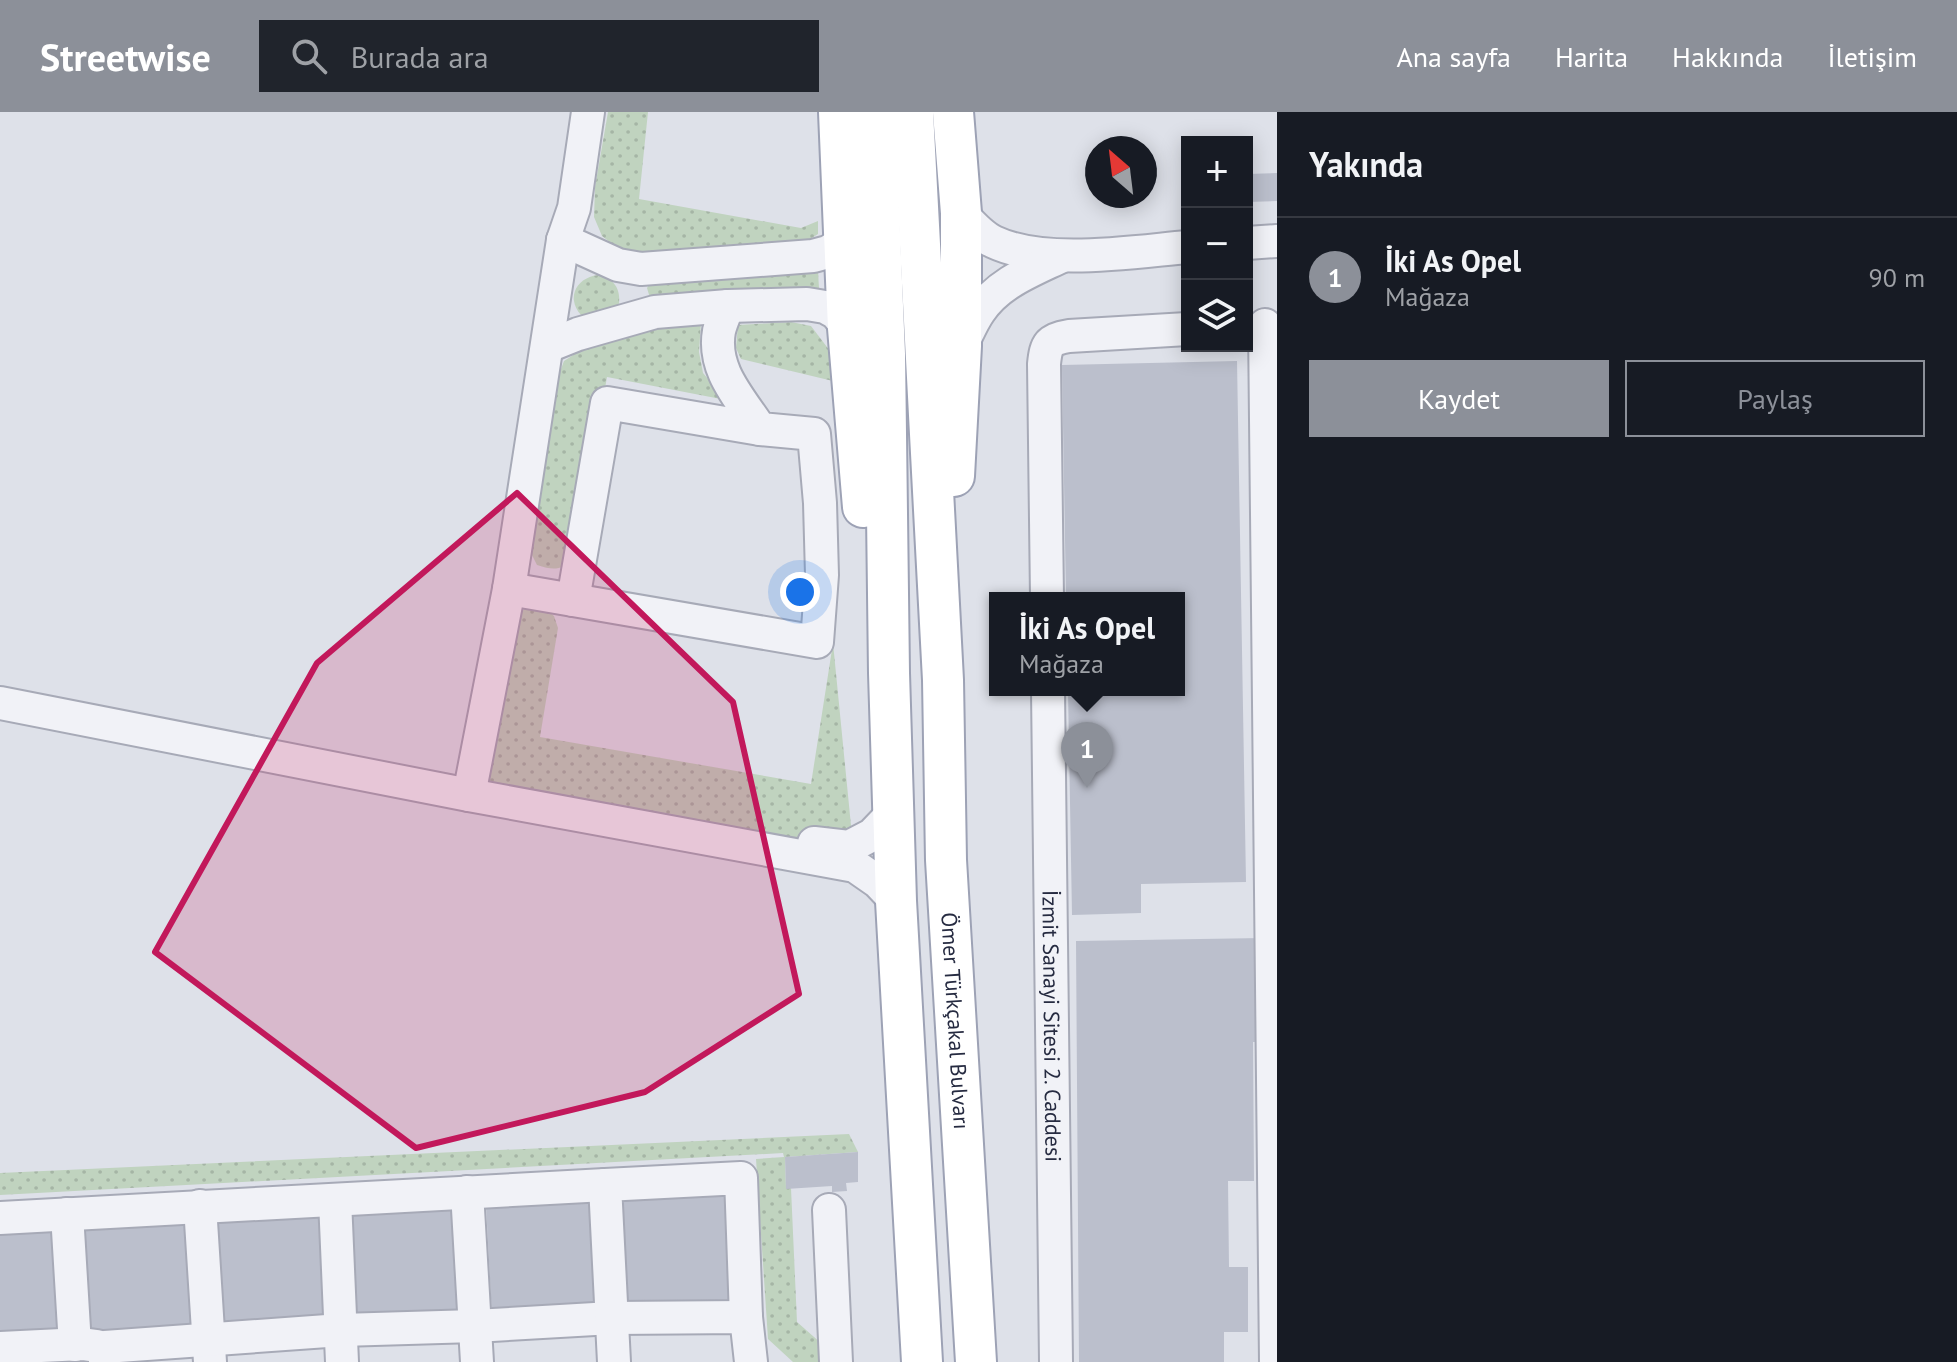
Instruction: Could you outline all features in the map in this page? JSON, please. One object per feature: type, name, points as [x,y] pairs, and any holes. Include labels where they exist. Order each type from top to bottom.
[{"type":"main road","points":[[839,112],[848,328],[864,522],[889,673]]},
{"type":"main road","points":[[875,112],[885,354],[889,673],[896,901],[922,1362]]},
{"type":"main road","points":[[913,112],[943,680]]},
{"type":"main road","points":[[943,680],[961,346],[961,213],[953,112]]},
{"type":"main road","name":"Ömer Türkçakal Bulvarı","points":[[943,680],[946,860],[976,1362]]},
{"type":"main road","points":[[908,1362],[899,1183],[909,1122]]},
{"type":"street","points":[[470,787],[509,589],[563,240],[574,208],[588,112]]},
{"type":"street","points":[[961,213],[993,242],[1017,249],[1062,256],[1181,247]]},
{"type":"street","points":[[563,240],[599,258],[641,269],[813,256],[828,252],[845,241]]},
{"type":"street","points":[[1253,243],[1277,241]]},
{"type":"street","points":[[961,346],[978,312],[994,294],[1016,278],[1062,256]]},
{"type":"street","points":[[623,322],[633,294],[632,282],[625,267]]},
{"type":"street","points":[[548,346],[655,312],[728,306],[807,304],[825,307],[836,313],[848,328]]},
{"type":"street","points":[[728,306],[720,329],[717,352],[722,372],[760,429]]},
{"type":"street","points":[[1263,325],[1276,1362]]},
{"type":"street","points":[[1047,592],[1044,364],[1049,343],[1069,336],[1181,329]]},
{"type":"street","points":[[509,589],[817,642],[822,575],[814,434],[760,429],[607,403],[573,600]]},
{"type":"street","name":"İzmit Sanayi Sitesi 2. Caddesi","points":[[1048,696],[1056,1362]]},
{"type":"street","points":[[0,703],[794,841],[849,847],[872,835],[894,812]]},
{"type":"street","points":[[470,787],[855,866],[878,882],[896,901]]},
{"type":"street","points":[[0,1218],[741,1178],[746,1317],[754,1359]]},
{"type":"street","points":[[605,1185],[614,1362]]},
{"type":"street","points":[[467,1192],[477,1362]]},
{"type":"street","points":[[335,1200],[342,1362]]},
{"type":"street","points":[[200,1206],[209,1351]]},
{"type":"street","points":[[829,1210],[836,1362]]},
{"type":"street","points":[[67,1214],[95,1351]]},
{"type":"street","points":[[0,1348],[209,1351],[341,1330],[612,1318],[746,1317]]},
{"type":"highlighted area","points":[[517,493],[733,702],[799,994],[645,1092],[416,1148],[155,952],[317,663]]},
{"type":"green space","points":[[608,112],[648,112],[639,199],[801,228],[818,221],[818,234],[804,243],[640,254],[620,250],[602,236],[594,217],[595,187]]},
{"type":"green space","points":[[818,271],[819,288],[650,298],[647,288],[652,280]]},
{"type":"green space","points":[[598,275],[609,279],[616,287],[618,309],[584,318],[575,305],[575,291],[583,281]]},
{"type":"green space","points":[[701,322],[699,352],[703,373],[726,400],[607,377],[575,558],[558,568],[537,565],[531,553],[558,377],[564,361],[598,339],[649,324]]},
{"type":"green space","points":[[791,322],[811,326],[830,351],[837,382],[741,359],[736,348],[738,325]]},
{"type":"green space","points":[[542,605],[554,616],[558,628],[540,737],[811,784],[833,643],[855,866],[485,798],[515,617],[526,608]]},
{"type":"green space","points":[[849,1134],[858,1152],[785,1157],[786,1188],[791,1188],[797,1322],[822,1344],[822,1362],[793,1362],[768,1339],[756,1159],[784,1157],[783,1153],[0,1195],[0,1173]]},
{"type":"building","points":[[1277,173],[1277,201],[1253,202],[1253,174]]},
{"type":"building","points":[[1237,361],[1246,882],[1141,884],[1141,913],[1072,915],[1068,696],[1185,696],[1185,592],[1066,592],[1062,365]]},
{"type":"building","points":[[1263,938],[1264,1042],[1253,1042],[1254,1181],[1228,1181],[1229,1267],[1248,1267],[1248,1332],[1224,1332],[1224,1362],[1079,1362],[1076,941]]},
{"type":"building","points":[[858,1152],[858,1182],[846,1183],[847,1191],[832,1192],[832,1186],[786,1189],[785,1157]]},
{"type":"building","points":[[728,1191],[734,1299],[628,1305],[622,1197]]},
{"type":"building","points":[[594,1199],[601,1309],[492,1316],[486,1205]]},
{"type":"building","points":[[458,1206],[463,1314],[356,1320],[351,1212]]},
{"type":"building","points":[[322,1213],[328,1321],[223,1327],[216,1219]]},
{"type":"building","points":[[189,1222],[194,1331],[88,1336],[84,1226]]},
{"type":"building","points":[[59,1225],[65,1338],[0,1342],[0,1229]]},
{"type":"place","name":"İki As Opel","points":[[1087,788]]}]
